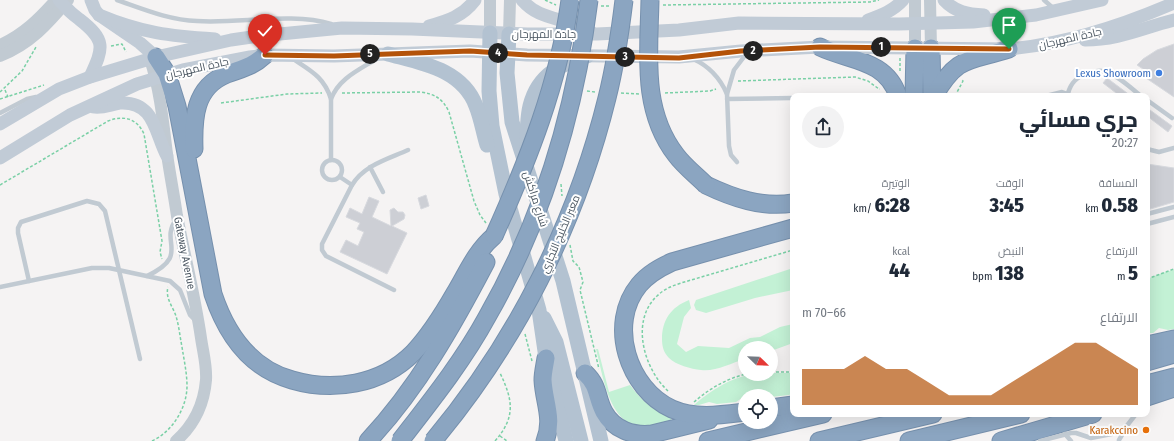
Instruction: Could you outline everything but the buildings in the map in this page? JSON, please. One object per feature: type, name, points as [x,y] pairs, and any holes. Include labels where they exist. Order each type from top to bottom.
[{"type":"highway","points":[[654,2],[649,75],[650,96],[664,137],[676,155],[706,185],[738,199],[755,203],[790,203]]},
{"type":"highway","points":[[153,58],[177,106],[213,294],[220,316],[232,336],[246,353],[264,367],[285,378],[306,384],[329,387],[352,384],[374,378],[394,367],[412,353],[427,336],[442,315],[491,231],[518,182],[539,126],[561,48],[565,3]]},
{"type":"highway","points":[[400,441],[460,360],[487,318],[511,274],[532,227],[564,132],[576,83],[592,3]]},
{"type":"highway","name":"معبر الخليج التجاري","points":[[433,441],[482,378],[535,290],[557,244],[577,196],[603,112],[618,48],[618,3]]},
{"type":"highway","points":[[820,47],[845,57],[873,65],[883,72],[896,93]]},
{"type":"highway","points":[[915,93],[923,48]]},
{"type":"highway","points":[[923,48],[932,93]]},
{"type":"highway","points":[[935,93],[945,78],[962,63],[971,59],[1009,49]]},
{"type":"highway","points":[[196,203],[193,126],[195,108],[210,85],[226,74],[252,65],[265,55]]},
{"type":"highway","points":[[738,412],[698,416],[685,414],[666,406],[650,394],[634,373],[628,358],[624,342],[623,325],[626,308],[639,285],[660,268],[672,262],[790,229]]},
{"type":"highway","points":[[368,441],[393,412],[444,337],[489,256],[491,231]]},
{"type":"highway","points":[[1150,344],[1174,339]]},
{"type":"highway","points":[[1150,361],[1174,354]]},
{"type":"highway","points":[[539,361],[549,413],[549,422],[545,441]]},
{"type":"highway","points":[[593,374],[604,411],[618,427],[631,433],[645,435],[652,434],[738,412]]},
{"type":"highway","points":[[1155,393],[1174,377]]},
{"type":"highway","points":[[778,407],[790,405]]},
{"type":"highway","points":[[708,441],[810,417]]},
{"type":"highway","points":[[819,441],[920,417]]},
{"type":"highway","points":[[909,441],[1009,417]]},
{"type":"highway","points":[[1001,441],[1083,417]]},
{"type":"main road","points":[[91,0],[95,10],[100,15],[140,43],[153,58]]},
{"type":"main road","points":[[412,29],[453,19],[466,11],[475,0]]},
{"type":"main road","points":[[522,0],[538,14],[572,24],[597,34]]},
{"type":"main road","points":[[859,23],[886,14],[903,0]]},
{"type":"main road","points":[[944,0],[956,10],[1003,20]]},
{"type":"main road","name":"جادة المهرجان","points":[[0,124],[48,89],[153,58],[231,40],[342,28],[412,29],[509,34],[597,34],[679,30],[734,24],[931,24],[1003,20],[1058,11],[1102,0]]},
{"type":"main road","points":[[61,1],[79,20],[94,31],[97,36],[100,47],[97,62],[90,77]]},
{"type":"main road","name":"جادة المهرجان","points":[[0,158],[52,125],[88,106],[137,84],[161,76],[238,58],[265,55],[334,56],[470,51],[508,54],[689,57],[750,51],[820,47],[1009,49],[1039,46],[1070,40],[1112,27],[1174,3]]},
{"type":"main road","points":[[100,15],[123,25],[150,33],[231,40]]},
{"type":"main road","points":[[1070,40],[1108,39],[1140,32],[1174,20]]},
{"type":"main road","points":[[490,33],[490,108],[506,194],[540,310],[556,342],[581,441]]},
{"type":"main road","name":"شارع مراكش","points":[[509,34],[507,73],[509,105],[516,138],[564,281],[593,374],[601,441]]},
{"type":"main road","points":[[387,54],[442,70],[462,84],[476,105],[489,151],[501,170]]},
{"type":"main road","points":[[527,170],[527,115],[533,94],[552,71],[562,65],[587,56]]},
{"type":"main road","points":[[88,106],[100,108],[122,103],[141,108],[153,120],[161,144],[167,156]]},
{"type":"main road","points":[[540,310],[539,361],[566,441]]},
{"type":"street","points":[[490,0],[490,33]]},
{"type":"street","name":"شارع مراكش","points":[[509,34],[510,0]]},
{"type":"street","points":[[916,0],[916,24],[923,48]]},
{"type":"street","points":[[923,48],[931,24],[930,0]]},
{"type":"street","points":[[0,56],[29,40],[51,20],[61,1]]},
{"type":"street","points":[[0,45],[27,29],[42,15],[61,1]]},
{"type":"street","points":[[51,20],[68,18],[79,20]]},
{"type":"street","name":"Gateway Avenue","points":[[161,76],[167,156],[199,324],[206,379],[204,394],[199,408],[192,422],[176,441]]},
{"type":"lane","points":[[117,0],[165,16],[184,20],[210,22],[311,20],[342,28]]},
{"type":"lane","points":[[1044,0],[1058,11]]},
{"type":"lane","points":[[737,162],[731,155],[729,146],[727,97],[734,70],[750,51]]},
{"type":"lane","points":[[331,93],[345,79],[387,54]]},
{"type":"lane","points":[[288,56],[316,74],[331,93],[331,160]]},
{"type":"lane","points":[[689,57],[702,64],[714,74],[727,97]]},
{"type":"lane","points":[[1058,93],[1068,93],[1076,78],[1081,75],[1102,71],[1111,74],[1137,93]]},
{"type":"lane","points":[[0,113],[48,89]]},
{"type":"lane","points":[[727,97],[790,98]]},
{"type":"lane","points":[[1150,102],[1172,118]]},
{"type":"lane","points":[[1150,150],[1159,152],[1174,148]]},
{"type":"lane","points":[[394,290],[326,256],[322,247],[323,242],[358,176],[370,167],[408,150]]},
{"type":"lane","points":[[331,160],[338,162],[342,167],[340,176]]},
{"type":"lane","points":[[331,160],[324,165],[324,175],[332,180],[340,176]]},
{"type":"lane","points":[[370,167],[383,192]]},
{"type":"lane","points":[[340,176],[352,185]]},
{"type":"lane","points":[[30,281],[18,233],[19,226],[24,220],[87,201],[99,204],[105,211],[140,359]]},
{"type":"lane","points":[[1150,213],[1174,207]]},
{"type":"lane","points":[[1150,223],[1174,217]]},
{"type":"lane","points":[[147,276],[167,263],[172,250],[171,228],[178,218]]},
{"type":"lane","points":[[0,287],[92,268],[101,267],[118,270],[170,281],[180,290],[190,315],[199,324]]},
{"type":"lane","points":[[1119,440],[1122,436],[1122,432],[1134,417]]},
{"type":"lane","points":[[1040,441],[1065,434],[1076,433],[1089,439],[1122,432]]},
{"type":"lane","points":[[1065,434],[1071,441]]},
{"type":"path","points":[[545,0],[565,3]]},
{"type":"path","points":[[654,2],[870,2],[879,0]]},
{"type":"path","points":[[592,3],[618,3]]},
{"type":"path","points":[[100,47],[122,44],[126,52]]},
{"type":"path","points":[[0,92],[22,71],[37,45]]},
{"type":"path","points":[[957,93],[963,81],[961,78]]},
{"type":"path","points":[[4,89],[8,97]]},
{"type":"path","points":[[0,99],[48,89]]},
{"type":"path","points":[[221,103],[287,94],[430,93],[439,98],[445,104],[449,112],[474,201],[480,215],[491,231]]},
{"type":"path","points":[[0,185],[108,121],[121,117],[134,121],[142,128],[144,134],[162,241],[160,255],[167,263]]},
{"type":"path","points":[[560,183],[563,198]]},
{"type":"path","points":[[570,245],[573,261],[579,267],[582,282],[580,290],[593,374]]},
{"type":"path","points":[[672,394],[657,378],[650,365],[642,338],[643,323],[647,309],[656,297],[668,288],[681,283],[790,251]]},
{"type":"path","points":[[1150,278],[1174,269]]},
{"type":"path","points":[[152,441],[169,429],[177,419],[184,404],[187,388],[186,373],[176,318],[167,294],[170,281]]},
{"type":"path","points":[[523,328],[539,361]]},
{"type":"path","points":[[778,372],[790,372]]},
{"type":"path","points":[[690,406],[705,393],[722,382],[738,377]]},
{"type":"path","points":[[500,436],[507,441]]},
{"type":"green space","points":[[790,269],[790,291],[755,298],[706,313],[696,310],[694,305],[696,300]]},
{"type":"green space","points":[[1174,270],[1174,329],[1168,330],[1159,328],[1153,333],[1150,333],[1150,278]]},
{"type":"green space","points":[[689,300],[691,308],[684,317],[677,344],[686,352],[698,346],[729,348],[738,344],[738,362],[712,370],[706,370],[688,368],[669,358],[662,345],[662,332],[666,320],[677,306]]},
{"type":"green space","points":[[790,325],[790,344],[778,348],[778,341],[744,341],[750,338],[760,337],[780,327]]},
{"type":"green space","points":[[596,349],[598,349],[609,392],[630,385],[643,400],[659,412],[671,418],[671,421],[643,427],[632,424],[622,418],[615,409],[609,397]]},
{"type":"green space","points":[[778,373],[790,373],[790,394],[778,396],[778,389],[738,389],[738,401],[736,402],[717,404],[709,402],[694,405],[707,394],[738,378],[738,381],[778,381]]},
{"type":"place","name":"Lexus Showroom","points":[[1159,73]]},
{"type":"place","name":"Karakccino","points":[[1146,430]]},
{"type":"route","points":[[265,55],[334,56],[470,51],[527,55],[679,58],[741,51],[820,47],[1009,49]]}]
